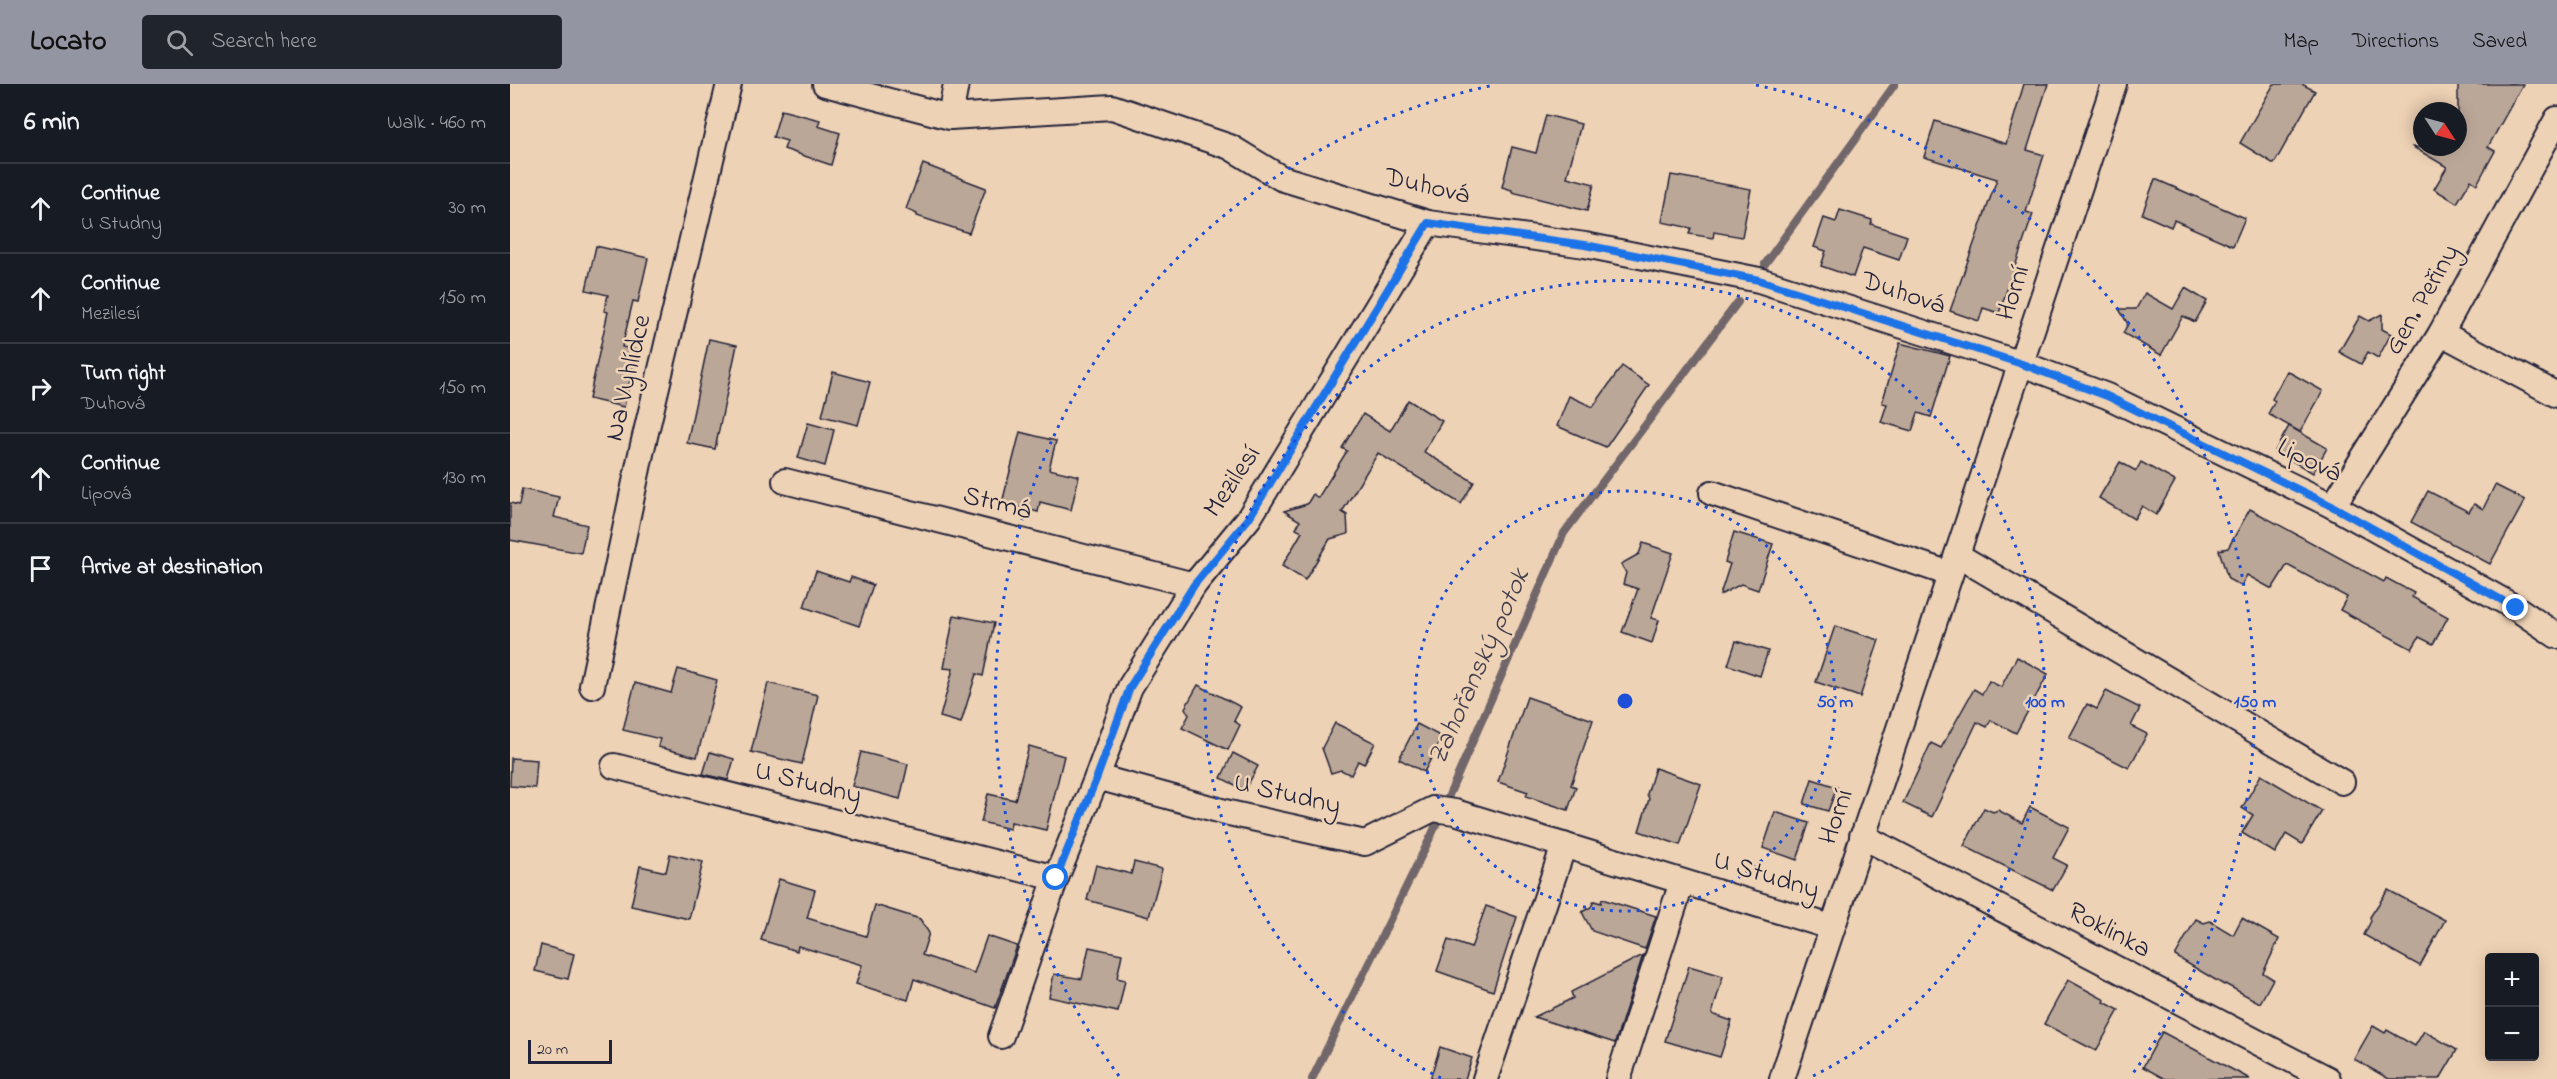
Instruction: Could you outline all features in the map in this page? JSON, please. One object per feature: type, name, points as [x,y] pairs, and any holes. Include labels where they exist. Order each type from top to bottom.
[{"type":"street","name":"Na Vyhlídce","points":[[592,686],[642,448],[729,84]]},
{"type":"street","name":"Duhová","points":[[825,84],[950,117],[1112,107],[1230,147],[1281,178],[1428,223],[1585,245],[1759,280],[2022,364]]},
{"type":"street","points":[[950,117],[956,84]]},
{"type":"street","name":"Horní","points":[[1782,1079],[2114,84]]},
{"type":"street","name":"Gen. Peřiny","points":[[2332,506],[2440,333],[2557,119]]},
{"type":"street","name":"Mezilesí","points":[[1097,777],[1130,687],[1194,585],[1249,518],[1428,223]]},
{"type":"street","points":[[2440,333],[2557,395]]},
{"type":"street","name":"Lipová","points":[[2022,364],[2107,396],[2332,506],[2516,608],[2557,636]]},
{"type":"street","name":"Strmá","points":[[785,481],[1194,585]]},
{"type":"street","points":[[1712,493],[1953,564],[2342,782]]},
{"type":"street","name":"U Studny","points":[[614,766],[1056,878]]},
{"type":"street","points":[[1001,1036],[1056,878],[1097,777]]},
{"type":"street","name":"U Studny","points":[[1097,777],[1229,813],[1365,843],[1444,811],[1564,845],[1831,927]]},
{"type":"street","name":"Roklinka","points":[[1862,836],[2328,1079]]},
{"type":"street","points":[[1485,1079],[1564,845]]},
{"type":"street","name":"U Studny","points":[[1618,1079],[1682,882]]},
{"type":"building","points":[[2024,84],[2048,84],[2027,150],[2044,155],[2026,212],[2033,214],[1999,313],[1983,308],[1979,321],[1950,311],[1997,179],[1924,157],[1935,121],[2006,144]]},
{"type":"building","points":[[2274,84],[2302,84],[2315,91],[2274,164],[2240,143]]},
{"type":"building","points":[[2458,84],[2523,84],[2488,147],[2495,151],[2477,184],[2471,180],[2457,203],[2434,189],[2447,167],[2428,156],[2467,156],[2467,102],[2458,102]]},
{"type":"building","points":[[781,110],[820,120],[818,126],[840,133],[831,165],[784,149],[787,141],[773,137]]},
{"type":"building","points":[[1546,115],[1581,124],[1567,177],[1594,184],[1587,211],[1512,192],[1502,187],[1512,147],[1536,153]]},
{"type":"building","points":[[923,164],[986,188],[969,233],[917,216],[906,209]]},
{"type":"building","points":[[1671,175],[1751,189],[1742,237],[1714,232],[1713,238],[1689,234],[1691,228],[1662,222]]},
{"type":"building","points":[[2155,179],[2245,218],[2233,246],[2174,220],[2171,227],[2142,214]]},
{"type":"building","points":[[1840,210],[1872,220],[1871,224],[1907,236],[1899,260],[1863,248],[1853,277],[1821,266],[1826,251],[1814,247],[1824,218],[1836,222]]},
{"type":"building","points":[[596,246],[648,258],[638,302],[633,301],[622,347],[637,350],[624,407],[589,399],[608,312],[604,311],[608,295],[586,290]]},
{"type":"building","points":[[2185,288],[2207,301],[2195,322],[2183,316],[2161,355],[2123,333],[2128,324],[2119,309],[2136,309],[2145,293],[2173,309]]},
{"type":"building","points":[[2382,314],[2382,329],[2391,334],[2378,358],[2368,352],[2361,364],[2339,352],[2360,316],[2369,321]]},
{"type":"building","points":[[709,339],[737,345],[715,449],[687,443]]},
{"type":"building","points":[[1900,343],[1950,356],[1931,417],[1918,413],[1912,431],[1881,422],[1887,404],[1882,403]]},
{"type":"building","points":[[1622,366],[1649,385],[1606,447],[1557,426],[1569,396],[1593,407]]},
{"type":"building","points":[[2287,371],[2323,391],[2300,432],[2268,414],[2275,401],[2272,399]]},
{"type":"building","points":[[833,372],[870,382],[858,425],[822,416]]},
{"type":"building","points":[[1408,400],[1442,421],[1424,452],[1474,482],[1461,504],[1378,453],[1342,512],[1347,515],[1348,534],[1330,539],[1305,580],[1282,566],[1302,532],[1296,529],[1300,521],[1284,511],[1307,504],[1313,494],[1318,498],[1347,451],[1342,448],[1363,414],[1390,431]]},
{"type":"building","points":[[808,423],[834,430],[825,466],[798,458]]},
{"type":"building","points":[[2289,426],[2327,448],[2313,473],[2275,451]]},
{"type":"building","points":[[1020,432],[1056,441],[1049,469],[1079,476],[1071,510],[1040,502],[1038,512],[1002,503]]},
{"type":"building","points":[[2120,462],[2136,471],[2141,462],[2175,481],[2156,515],[2142,506],[2134,519],[2099,498]]},
{"type":"building","points":[[2495,485],[2525,500],[2490,564],[2411,522],[2428,491],[2469,512],[2474,504],[2483,509]]},
{"type":"building","points":[[522,489],[559,497],[554,517],[587,525],[581,553],[510,540],[510,503],[519,505]]},
{"type":"building","points":[[2250,509],[2384,582],[2386,578],[2414,593],[2412,597],[2448,617],[2433,644],[2419,637],[2412,649],[2340,610],[2347,597],[2287,565],[2272,589],[2247,575],[2241,586],[2228,579],[2219,550],[2228,548]]},
{"type":"building","points":[[1734,532],[1773,544],[1758,590],[1741,584],[1720,595],[1730,564],[1725,562]]},
{"type":"building","points":[[1643,543],[1673,553],[1651,618],[1659,620],[1652,643],[1622,632],[1638,589],[1623,584],[1626,573],[1621,564],[1639,554]]},
{"type":"building","points":[[816,571],[849,582],[851,577],[873,585],[859,626],[804,607]]},
{"type":"building","points":[[954,615],[994,623],[983,676],[976,674],[961,723],[940,717],[953,669],[944,668]]},
{"type":"building","points":[[1835,626],[1879,640],[1860,697],[1816,682]]},
{"type":"building","points":[[1736,641],[1768,651],[1760,676],[1728,665]]},
{"type":"building","points":[[2017,657],[2048,674],[2016,733],[1991,720],[1987,727],[1977,722],[1932,817],[1903,803],[1931,743],[1941,748],[1974,689],[1982,694],[1989,681],[2001,687]]},
{"type":"building","points":[[678,669],[717,680],[697,757],[658,747],[660,739],[623,730],[635,683],[671,693]]},
{"type":"building","points":[[768,683],[818,695],[802,764],[751,752]]},
{"type":"building","points":[[1198,685],[1241,707],[1234,721],[1240,725],[1228,750],[1182,728],[1189,715],[1185,708]]},
{"type":"building","points":[[2106,691],[2140,708],[2131,726],[2147,734],[2129,768],[2069,738],[2087,704],[2097,709]]},
{"type":"building","points":[[1527,697],[1593,720],[1571,785],[1576,787],[1568,810],[1526,796],[1528,792],[1498,782]]},
{"type":"building","points":[[1335,723],[1375,743],[1364,764],[1358,761],[1351,775],[1341,770],[1331,773],[1322,748]]},
{"type":"building","points":[[1417,724],[1442,737],[1424,772],[1399,759]]},
{"type":"building","points":[[1029,746],[1064,756],[1046,830],[1011,822],[1010,829],[981,822],[988,794],[1015,800]]},
{"type":"building","points":[[710,752],[734,759],[728,780],[703,774]]},
{"type":"building","points":[[861,752],[908,764],[900,799],[852,786]]},
{"type":"building","points":[[1233,753],[1258,766],[1245,790],[1221,778]]},
{"type":"building","points":[[511,758],[537,760],[535,788],[510,786]]},
{"type":"building","points":[[1655,768],[1701,784],[1680,845],[1639,831],[1649,799],[1647,794]]},
{"type":"building","points":[[2261,775],[2322,811],[2302,844],[2286,834],[2275,853],[2242,833],[2253,815],[2242,808]]},
{"type":"building","points":[[1812,779],[1837,787],[1828,811],[1804,804]]},
{"type":"building","points":[[2030,807],[2069,827],[2053,858],[2067,865],[2053,890],[1964,846],[1984,808],[1993,812],[1998,810],[2022,823]]},
{"type":"building","points":[[1775,812],[1809,823],[1797,860],[1763,848]]},
{"type":"building","points":[[670,854],[703,862],[689,919],[631,906],[640,866],[666,872]]},
{"type":"building","points":[[1134,862],[1162,869],[1149,917],[1087,900],[1096,865],[1131,874]]},
{"type":"building","points":[[779,879],[815,890],[807,918],[866,936],[875,905],[920,919],[929,933],[922,955],[974,973],[987,936],[1017,946],[995,1008],[914,979],[908,1000],[856,984],[862,965],[798,946],[797,951],[761,940]]},
{"type":"building","points":[[2388,890],[2445,920],[2420,966],[2364,935],[2371,921],[2370,917]]},
{"type":"building","points":[[1602,899],[1656,916],[1645,949],[1592,931],[1582,912],[1591,907],[1594,901],[1601,903]]},
{"type":"building","points":[[1486,906],[1517,917],[1493,991],[1437,971],[1448,940],[1471,948]]},
{"type":"building","points":[[2242,918],[2279,939],[2263,973],[2273,979],[2260,1003],[2175,956],[2196,919],[2204,923],[2210,921],[2233,935]]},
{"type":"building","points":[[541,945],[574,954],[568,979],[535,971]]},
{"type":"building","points":[[1089,947],[1122,954],[1117,978],[1125,980],[1118,1012],[1049,997],[1054,974],[1082,979]]},
{"type":"building","points":[[1643,955],[1615,1043],[1534,1017],[1573,998],[1571,992]]},
{"type":"building","points":[[1689,966],[1723,976],[1712,1014],[1732,1021],[1720,1057],[1665,1041]]},
{"type":"building","points":[[2068,980],[2119,1010],[2096,1051],[2044,1024]]},
{"type":"building","points":[[2373,1026],[2385,1033],[2387,1030],[2415,1046],[2424,1031],[2457,1050],[2440,1079],[2389,1079],[2354,1059]]},
{"type":"building","points":[[2162,1032],[2250,1079],[2165,1079],[2143,1067]]},
{"type":"building","points":[[1440,1047],[1472,1058],[1465,1079],[1430,1079]]},
{"type":"waterway","name":"Zahořanský potok","points":[[1765,264],[1895,84]]},
{"type":"waterway","name":"Zahořanský potok","points":[[1312,1079],[1432,834],[1564,533],[1738,302]]},
{"type":"route","points":[[1056,878],[1130,687],[1194,585],[1249,518],[1428,223],[1585,245],[1759,280],[2022,364],[2107,396],[2332,506],[2516,608]]}]
